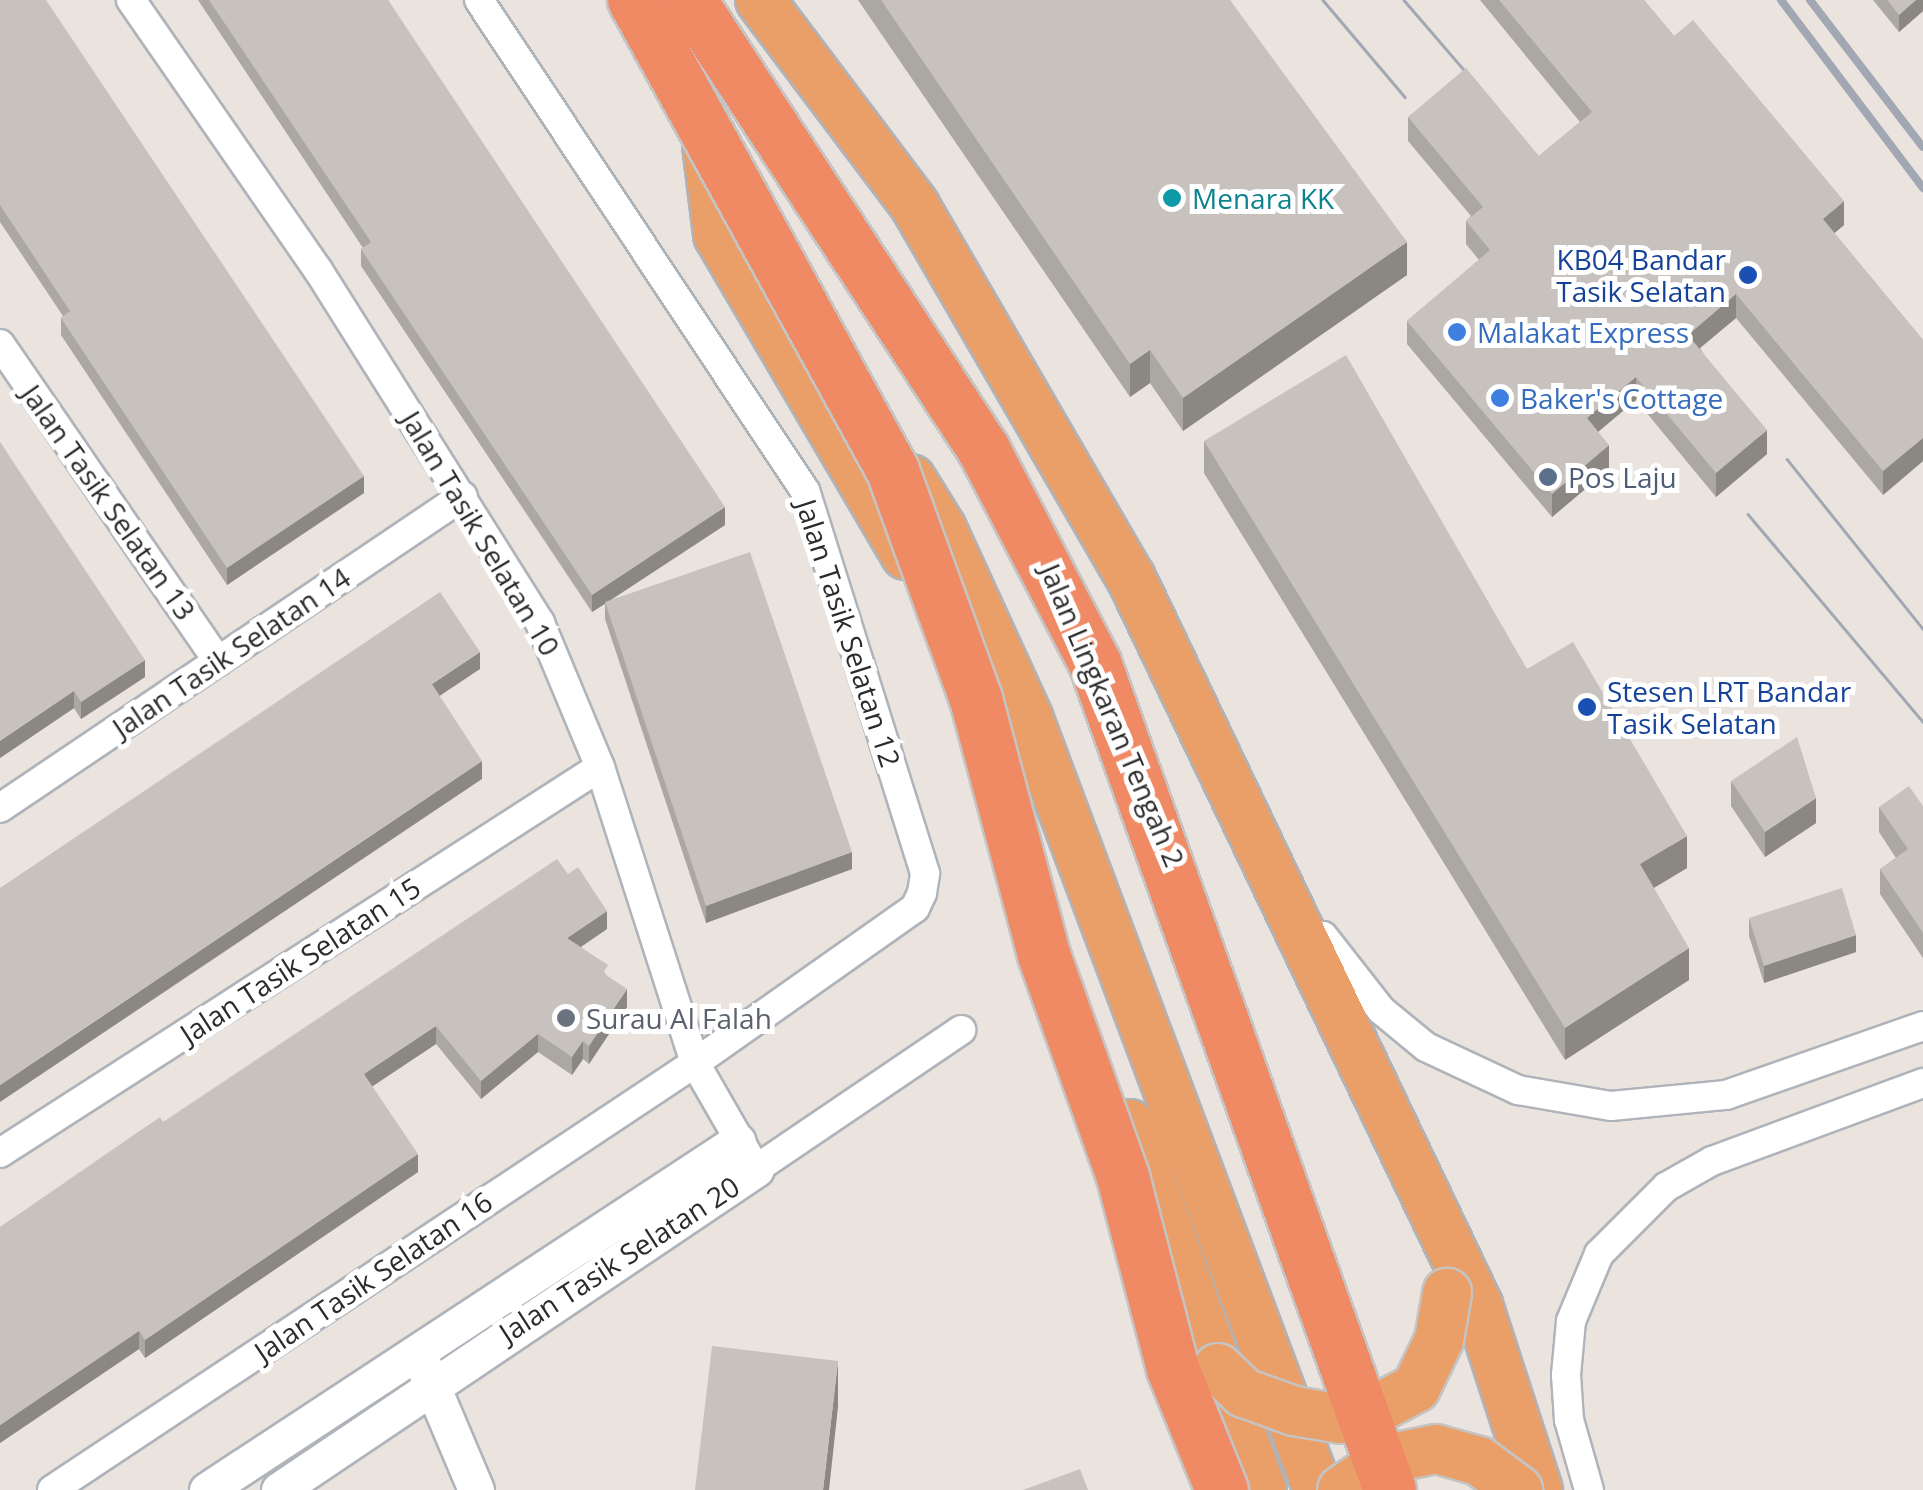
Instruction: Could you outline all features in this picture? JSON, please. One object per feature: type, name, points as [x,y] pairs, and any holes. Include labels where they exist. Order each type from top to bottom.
[{"type":"highway","points":[[611,0],[707,146],[942,529],[1020,700],[1318,1490]]},
{"type":"highway","points":[[634,0],[893,471],[976,699],[1044,955],[1123,1177],[1173,1368],[1222,1490]]},
{"type":"highway","points":[[693,0],[984,450],[1096,663],[1390,1490]]},
{"type":"highway","name":"Jalan Lingkaran Tengah 2","points":[[693,0],[948,390],[1063,587],[1140,764],[1411,1490]]},
{"type":"highway","points":[[760,0],[914,206],[1131,578],[1478,1306],[1538,1490]]},
{"type":"highway","points":[[707,146],[718,235],[906,555],[1059,930],[1262,1490]]},
{"type":"highway","points":[[1218,1368],[1244,1393],[1294,1411],[1342,1419],[1367,1414],[1416,1388],[1439,1340],[1448,1293],[1447,1244]]},
{"type":"highway","points":[[1342,1490],[1386,1459],[1436,1449],[1480,1461],[1518,1490]]},
{"type":"street","name":"Jalan Tasik Selatan 10","points":[[131,0],[463,496],[540,623],[600,766],[694,1062],[747,1155]]},
{"type":"street","name":"Jalan Tasik Selatan 12","points":[[479,0],[805,490],[925,873],[914,908],[694,1062]]},
{"type":"street","name":"Jalan Tasik Selatan 13","points":[[0,344],[218,661]]},
{"type":"street","name":"Jalan Tasik Selatan 14","points":[[0,808],[463,496]]},
{"type":"street","points":[[1131,578],[1334,957],[1381,1010],[1426,1047],[1518,1090],[1612,1106],[1726,1095],[1923,1026]]},
{"type":"street","name":"Jalan Tasik Selatan 15","points":[[0,1153],[600,766]]},
{"type":"street","name":"Jalan Tasik Selatan 20","points":[[207,1490],[478,1309],[960,1030]]},
{"type":"street","name":"Jalan Tasik Selatan 16","points":[[52,1490],[694,1062]]},
{"type":"street","points":[[1589,1490],[1569,1420],[1566,1375],[1571,1321],[1599,1254],[1666,1187],[1712,1161],[1923,1083]]},
{"type":"street","name":"Jalan Tasik Selatan 20","points":[[279,1490],[496,1340],[747,1155]]},
{"type":"street","points":[[478,1309],[496,1340]]},
{"type":"street","points":[[415,1352],[434,1382],[476,1490]]},
{"type":"building","points":[[0,0],[46,0],[364,476],[227,568],[61,318],[70,311],[0,205]]},
{"type":"building","points":[[209,0],[388,0],[725,507],[592,595],[361,249],[371,242]]},
{"type":"building","name":"Menara KK","points":[[881,0],[1230,0],[1407,242],[1183,398],[1150,350],[1130,364]]},
{"type":"building","points":[[1499,0],[1644,0],[1674,36],[1693,20],[1844,201],[1823,219],[1923,340],[1923,438],[1883,471],[1736,294],[1688,335],[1767,430],[1716,473],[1636,377],[1587,418],[1609,445],[1552,494],[1407,321],[1490,250],[1466,221],[1483,207],[1408,117],[1466,68],[1539,156],[1592,112]]},
{"type":"building","points":[[1887,0],[1916,0],[1899,15]]},
{"type":"building","points":[[1346,355],[1527,669],[1573,642],[1687,836],[1640,864],[1689,948],[1565,1028],[1204,441]]},
{"type":"building","points":[[0,442],[145,660],[81,702],[74,691],[0,741]]},
{"type":"building","points":[[750,552],[852,852],[706,906],[605,602]]},
{"type":"building","points":[[440,592],[480,652],[432,684],[482,761],[0,1085],[0,888]]},
{"type":"building","points":[[1797,737],[1816,798],[1765,832],[1731,781]]},
{"type":"building","points":[[1909,786],[1923,806],[1923,933],[1880,869],[1908,849],[1879,807]]},
{"type":"building","points":[[557,859],[568,874],[578,867],[607,911],[567,938],[608,965],[603,973],[627,989],[589,1046],[583,1041],[572,1057],[538,1034],[481,1081],[436,1026],[364,1074],[418,1154],[145,1340],[139,1331],[0,1425],[0,1227],[160,1117],[163,1122]]},
{"type":"building","points":[[1842,888],[1856,935],[1764,966],[1749,918]]},
{"type":"building","points":[[712,1346],[838,1361],[823,1490],[695,1490]]},
{"type":"building","points":[[1080,1469],[1088,1490],[1023,1490]]},
{"type":"tram line","points":[[1323,0],[1405,97]]},
{"type":"tram line","points":[[1404,0],[1472,79]]},
{"type":"tram line","points":[[1787,459],[1923,629]]},
{"type":"tram line","points":[[1748,514],[1923,722]]},
{"type":"railway","points":[[1781,0],[1923,188]]},
{"type":"railway","points":[[1810,0],[1923,147]]},
{"type":"place","name":"Menara KK","points":[[1172,198]]},
{"type":"place","name":"KB04 Bandar Tasik Selatan","points":[[1748,275]]},
{"type":"place","name":"Malakat Express","points":[[1457,332]]},
{"type":"place","name":"Baker's Cottage","points":[[1500,398]]},
{"type":"place","name":"Pos Laju","points":[[1548,477]]},
{"type":"place","name":"Stesen LRT Bandar Tasik Selatan","points":[[1587,707]]},
{"type":"place","name":"Surau Al Falah","points":[[566,1018]]}]
